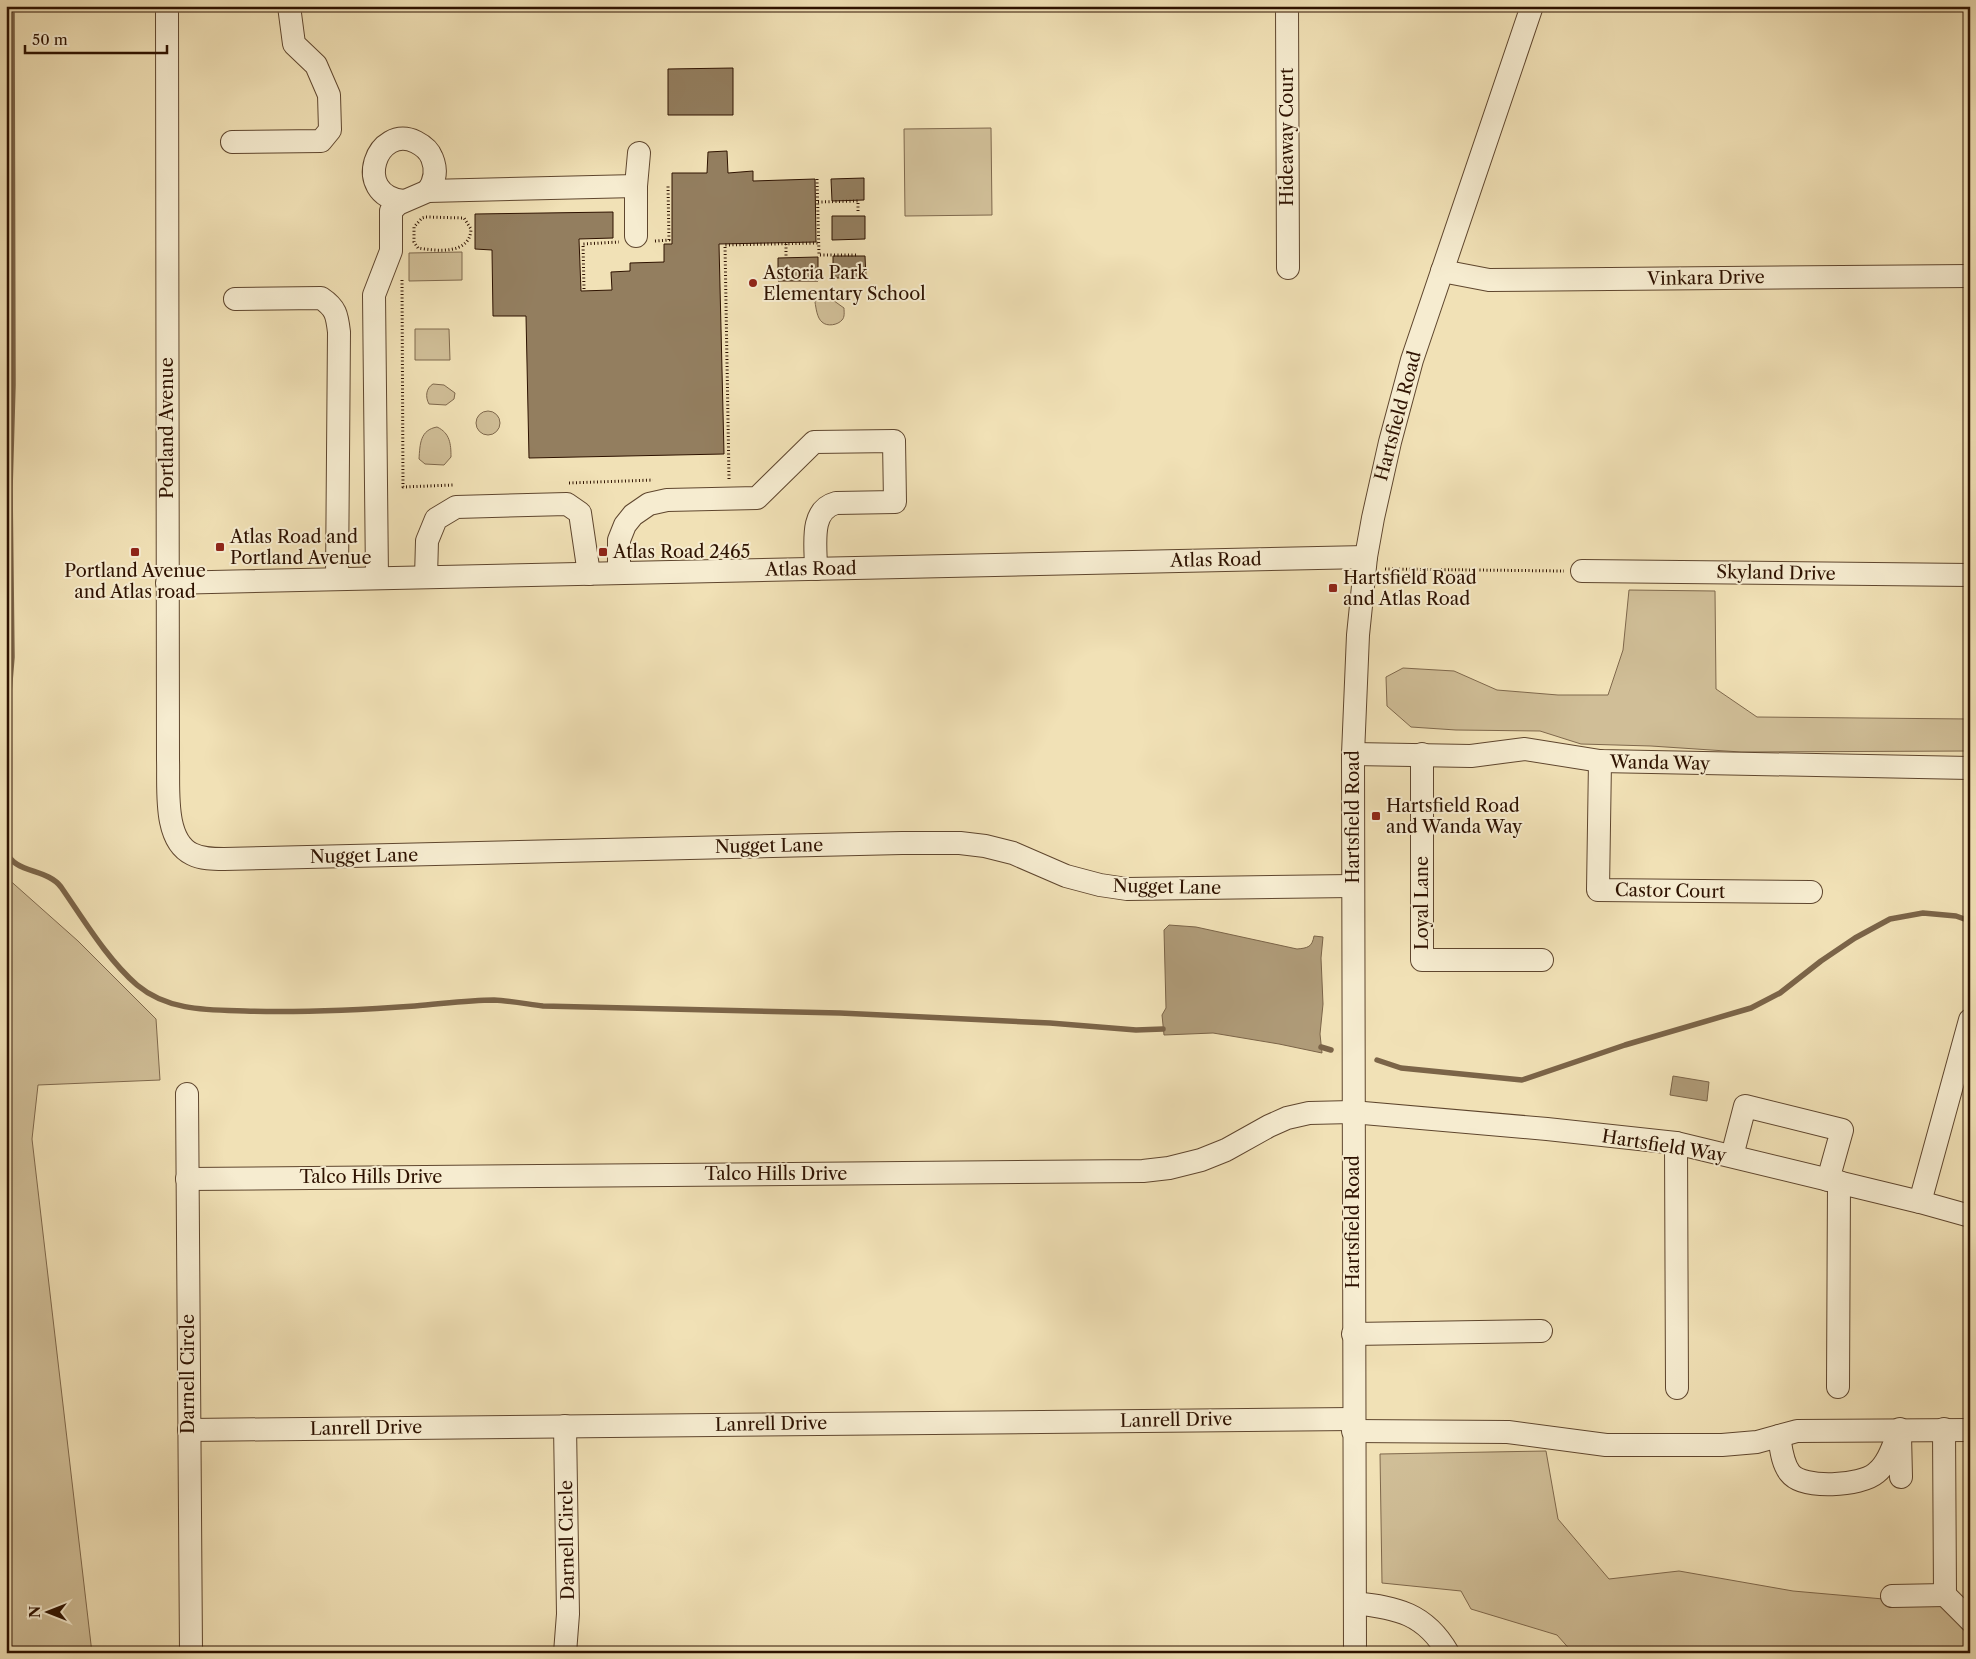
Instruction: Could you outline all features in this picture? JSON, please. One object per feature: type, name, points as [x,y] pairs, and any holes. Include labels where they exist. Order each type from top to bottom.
[{"type":"street","name":"Portland Avenue","points":[[167,6],[167,583],[170,814],[174,835],[181,847]]},
{"type":"street","points":[[232,142],[321,141],[330,130],[329,95],[316,65],[294,44],[289,6]]},
{"type":"street","name":"Hideaway Court","points":[[1286,6],[1288,268]]},
{"type":"street","name":"Hartsfield Road","points":[[1355,1653],[1352,1112],[1353,754],[1358,635],[1365,563],[1375,509],[1412,360],[1532,6]]},
{"type":"street","points":[[404,202],[384,195],[377,186],[374,176],[377,156],[383,147],[392,142],[403,139],[413,141],[423,146],[430,153],[435,164],[435,174],[428,191]]},
{"type":"street","points":[[636,236],[638,153]]},
{"type":"street","points":[[377,578],[374,295],[390,251],[390,211],[428,191],[636,186]]},
{"type":"street","name":"Vinkara Drive","points":[[1442,271],[1489,280],[1970,276]]},
{"type":"street","points":[[234,299],[321,298],[331,305],[337,318],[340,332],[337,579]]},
{"type":"street","points":[[619,573],[619,540],[625,525],[633,515],[649,504],[667,500],[757,498],[814,442],[894,441],[895,502],[836,503],[828,505],[819,516],[816,527],[816,569]]},
{"type":"street","points":[[426,577],[427,541],[436,519],[456,507],[567,504],[580,513],[589,574]]},
{"type":"street","name":"Atlas Road","points":[[167,583],[816,569],[1365,563]]},
{"type":"street","name":"Skyland Drive","points":[[1582,571],[1970,575]]},
{"type":"street","name":"Wanda Way","points":[[1353,754],[1472,756],[1525,749],[1600,761],[1970,768]]},
{"type":"street","name":"Loyal Lane","points":[[1422,754],[1422,960],[1542,960]]},
{"type":"street","name":"Castor Court","points":[[1600,761],[1598,890],[1811,892]]},
{"type":"street","name":"Nugget Lane","points":[[181,847],[203,858],[224,859],[960,843],[1013,853],[1066,876],[1100,885],[1127,889],[1352,886]]},
{"type":"street","points":[[1920,1202],[1970,1020]]},
{"type":"street","name":"Darnell Circle","points":[[187,1094],[191,1653]]},
{"type":"street","points":[[1732,1156],[1745,1106],[1842,1130],[1834,1181],[1838,1387]]},
{"type":"street","name":"Hartsfield Way","points":[[1352,1112],[1547,1129],[1676,1144],[1920,1202],[1970,1216]]},
{"type":"street","name":"Talco Hills Drive","points":[[187,1179],[1143,1171],[1201,1160],[1226,1150],[1268,1126],[1287,1118],[1310,1113],[1352,1112]]},
{"type":"street","points":[[1676,1144],[1677,1388]]},
{"type":"street","points":[[1353,1334],[1541,1331]]},
{"type":"street","name":"Lanrell Drive","points":[[189,1430],[565,1426],[1353,1425],[1508,1432],[1606,1445],[1722,1445],[1757,1442],[1797,1431],[1970,1430]]},
{"type":"street","name":"Darnell Circle","points":[[565,1426],[568,1614],[565,1653]]},
{"type":"street","points":[[1779,1436],[1784,1461],[1790,1473],[1799,1480],[1812,1483],[1856,1482],[1868,1479],[1878,1472],[1888,1457],[1900,1429]]},
{"type":"street","points":[[1900,1429],[1901,1477]]},
{"type":"street","points":[[1944,1429],[1945,1595],[1970,1620]]},
{"type":"street","points":[[1892,1596],[1945,1595]]},
{"type":"street","points":[[1354,1603],[1387,1607],[1407,1612],[1430,1628],[1448,1653]]},
{"type":"path","points":[[817,179],[819,255],[856,255]]},
{"type":"path","points":[[668,186],[669,240]]},
{"type":"path","points":[[818,202],[858,201],[858,213]]},
{"type":"path","points":[[426,217],[464,218],[471,229],[470,238],[456,249],[418,248],[414,236],[414,227],[422,218],[426,217]]},
{"type":"path","points":[[719,479],[729,478],[725,245],[819,243]]},
{"type":"path","points":[[583,244],[584,289]]},
{"type":"path","points":[[786,244],[786,257]]},
{"type":"path","points":[[402,272],[404,487],[463,485]]},
{"type":"path","points":[[562,483],[660,480]]},
{"type":"path","points":[[1365,563],[1582,571]]},
{"type":"shaded area","points":[[991,128],[992,215],[905,216],[904,129]]},
{"type":"shaded area","points":[[462,252],[462,280],[409,281],[409,253]]},
{"type":"shaded area","points":[[818,298],[830,298],[844,308],[844,317],[840,322],[829,325],[824,324],[820,320],[815,302]]},
{"type":"shaded area","points":[[415,329],[449,329],[450,360],[415,360]]},
{"type":"shaded area","points":[[433,384],[444,385],[455,393],[454,399],[446,405],[429,404],[427,393]]},
{"type":"shaded area","points":[[488,411],[497,414],[500,423],[497,432],[488,435],[479,432],[476,423],[479,414]]},
{"type":"shaded area","points":[[437,427],[445,432],[449,439],[451,457],[444,465],[425,464],[419,459],[422,438],[427,431]]},
{"type":"shaded area","points":[[1629,590],[1715,591],[1716,689],[1757,717],[1970,719],[1970,751],[1741,752],[1581,744],[1540,731],[1456,730],[1411,727],[1387,706],[1386,677],[1403,668],[1454,671],[1497,690],[1558,695],[1608,695],[1623,650]]},
{"type":"shaded area","points":[[6,877],[78,941],[156,1019],[160,1080],[38,1085],[32,1139],[92,1653],[6,1653]]},
{"type":"shaded area","points":[[1169,925],[1196,927],[1297,949],[1309,946],[1314,936],[1323,937],[1321,958],[1323,1004],[1320,1034],[1322,1053],[1213,1033],[1164,1035],[1162,1015],[1166,1008],[1164,930]]},
{"type":"shaded area","points":[[1673,1076],[1709,1082],[1707,1101],[1670,1095]]},
{"type":"shaded area","points":[[1546,1451],[1558,1519],[1609,1579],[1679,1571],[1793,1591],[1940,1604],[1968,1635],[1970,1653],[1573,1653],[1557,1635],[1471,1609],[1461,1591],[1382,1583],[1380,1454]]},
{"type":"building","points":[[733,68],[733,115],[668,115],[668,69]]},
{"type":"building","points":[[727,151],[728,173],[753,171],[753,181],[815,179],[816,242],[719,244],[724,454],[529,458],[526,316],[493,316],[492,250],[475,249],[475,214],[613,212],[613,238],[579,239],[581,291],[612,290],[611,272],[630,271],[630,263],[664,262],[664,244],[672,244],[672,173],[707,173],[708,152]]},
{"type":"building","points":[[864,178],[864,200],[832,201],[831,179]]},
{"type":"building","points":[[832,216],[865,216],[865,239],[832,240]]},
{"type":"building","points":[[833,256],[865,256],[866,278],[833,278]]},
{"type":"building","points":[[818,257],[818,281],[778,281],[778,258]]},
{"type":"waterway","points":[[6,730],[12,657],[10,489],[13,385],[12,6]]},
{"type":"waterway","points":[[6,851],[16,864],[48,877],[61,887],[106,951],[137,985],[149,994],[162,1000],[189,1007],[266,1012],[372,1009],[494,1000],[543,1006],[840,1013],[1050,1023],[1136,1030],[1163,1029]]},
{"type":"waterway","points":[[1377,1060],[1401,1068],[1522,1080],[1625,1045],[1751,1008],[1780,993],[1821,961],[1855,938],[1890,919],[1923,913],[1956,916],[1970,921]]},
{"type":"waterway","points":[[1321,1047],[1331,1050]]},
{"type":"place","name":"Astoria Park Elementary School","points":[[753,283]]},
{"type":"place","name":"Atlas Road and Portland Avenue","points":[[220,547]]},
{"type":"place","name":"Portland Avenue and Atlas road","points":[[135,552]]},
{"type":"place","name":"Atlas Road 2465","points":[[603,552]]},
{"type":"place","name":"Hartsfield Road and Atlas Road","points":[[1333,588]]},
{"type":"place","name":"Hartsfield Road and Wanda Way","points":[[1376,816]]}]
